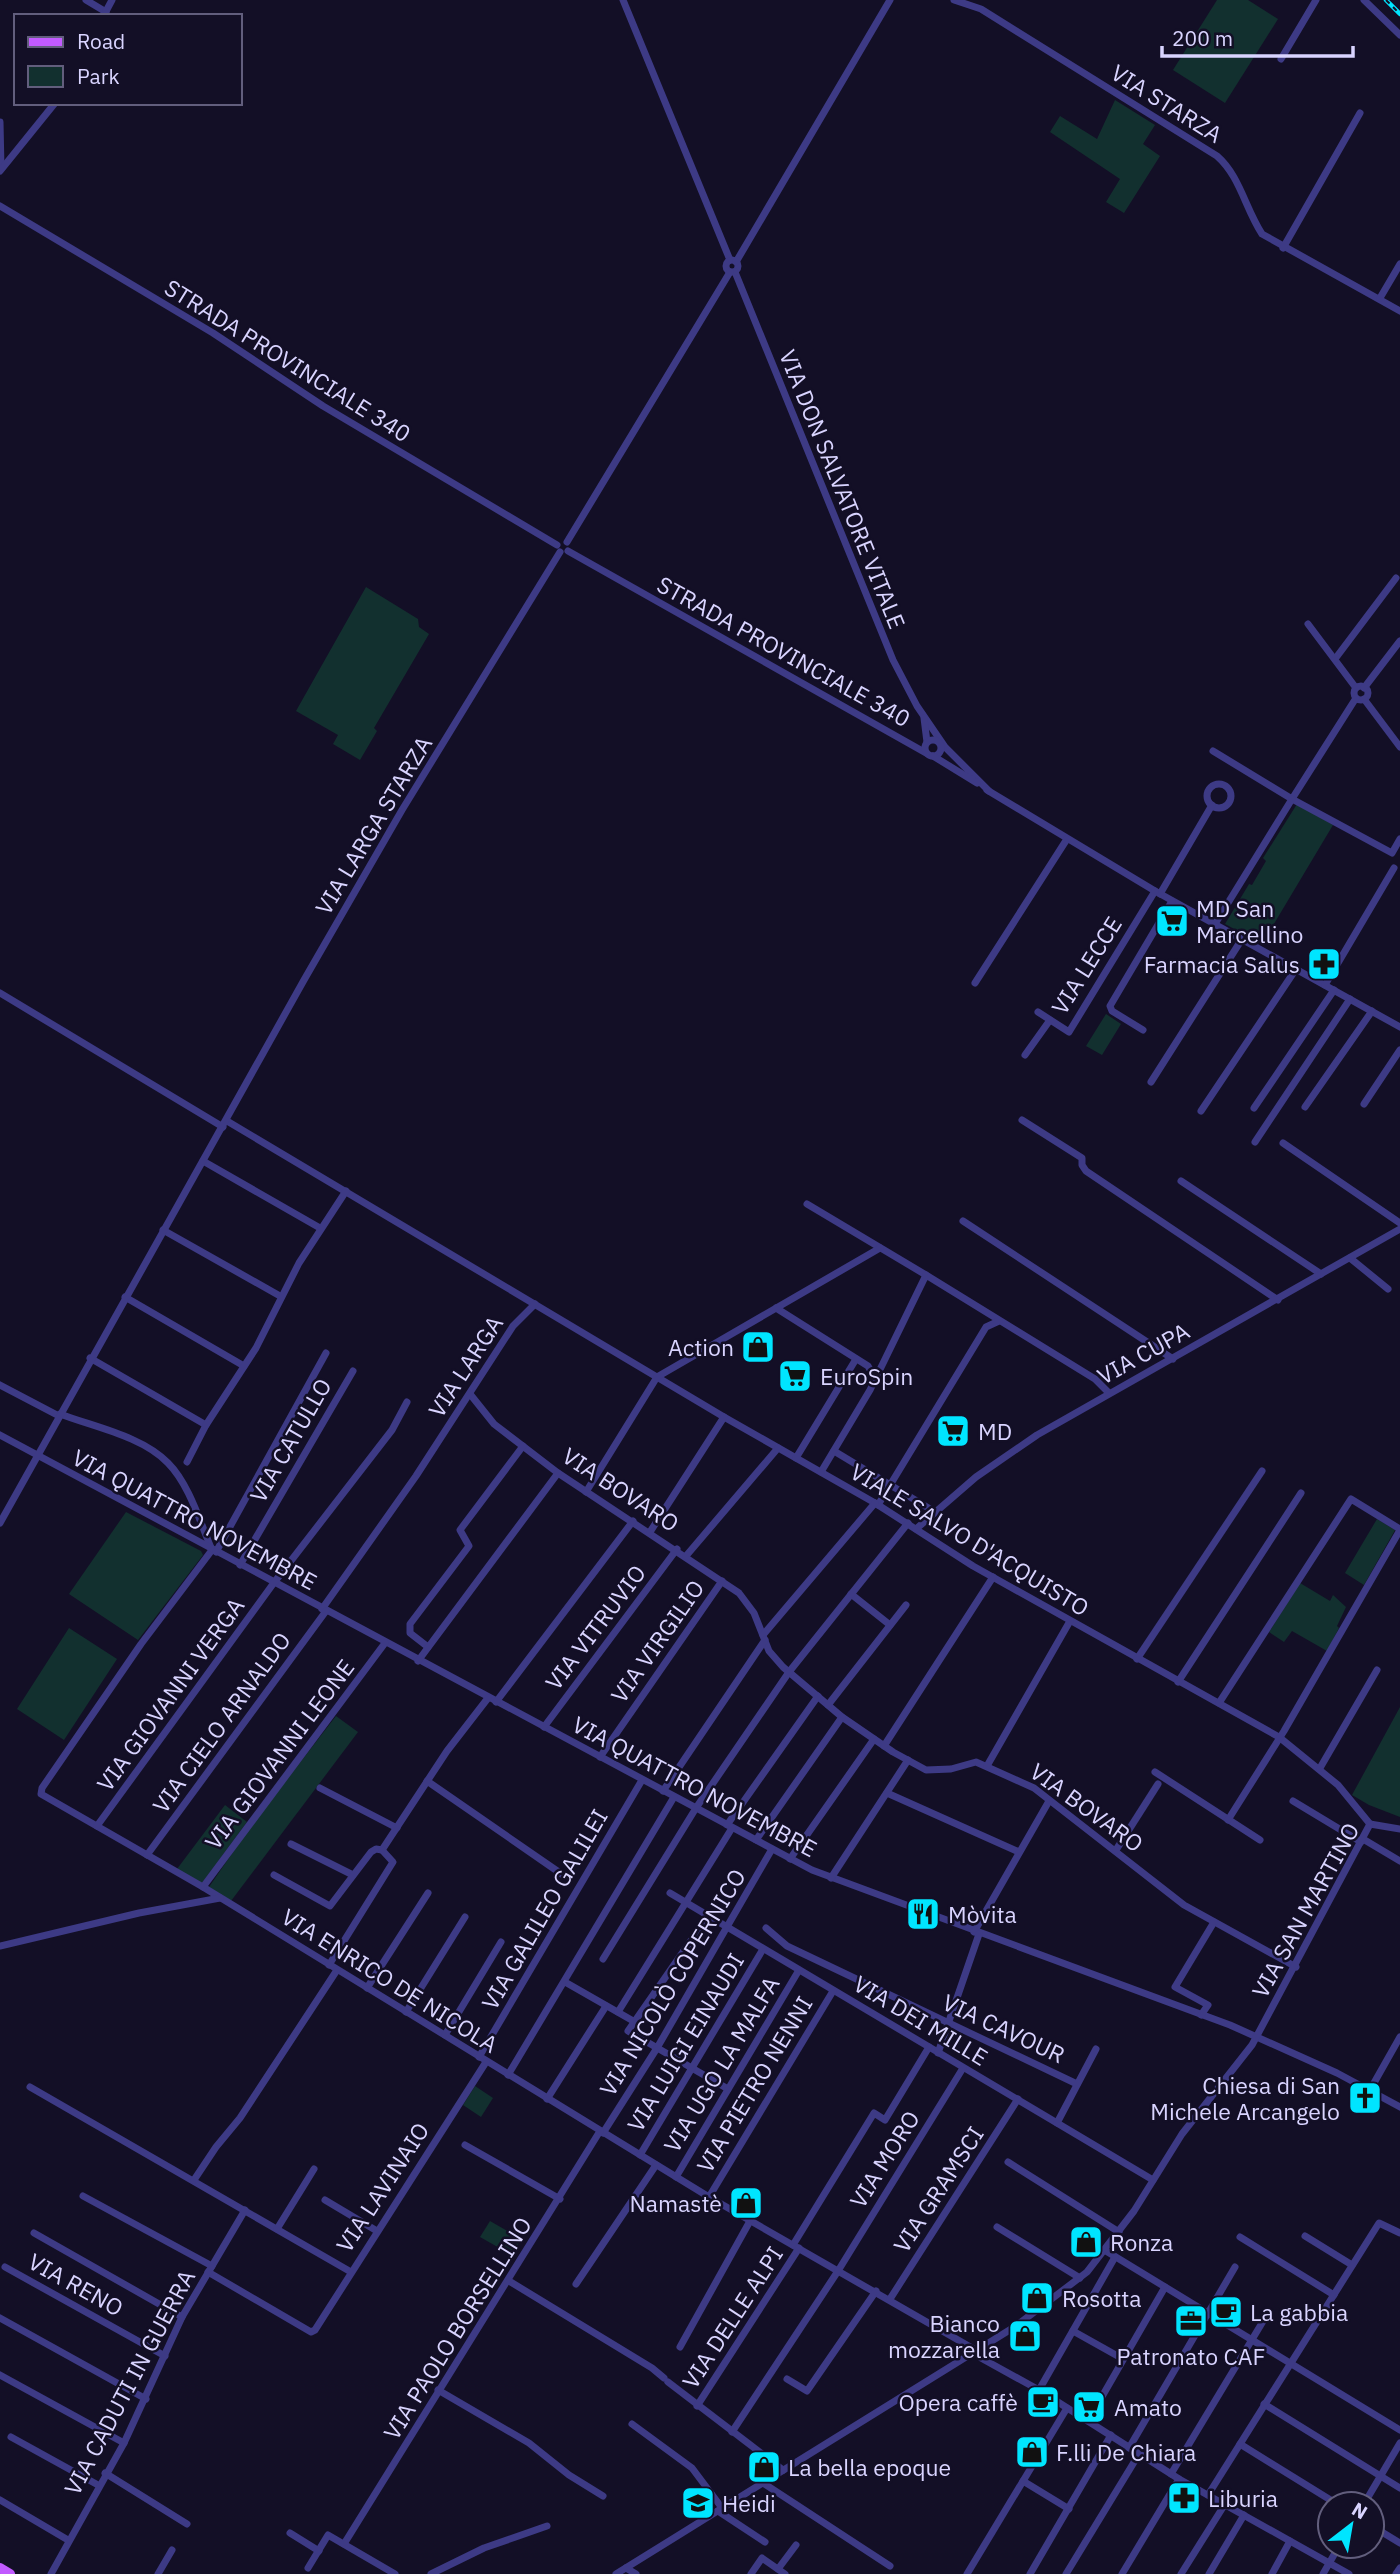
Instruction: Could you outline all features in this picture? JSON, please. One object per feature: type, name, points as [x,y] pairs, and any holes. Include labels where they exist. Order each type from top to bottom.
[{"type":"main road","points":[[0,2568],[10,2574]]},
{"type":"street","points":[[86,0],[105,14],[112,0]]},
{"type":"street","points":[[622,0],[726,250],[733,261]]},
{"type":"street","points":[[732,272],[725,265],[733,261],[890,0]]},
{"type":"street","name":"VIA STARZA","points":[[954,0],[981,9],[1217,156],[1236,179],[1252,219],[1262,234],[1400,311]]},
{"type":"street","points":[[1281,59],[1316,0]]},
{"type":"street","points":[[1364,0],[1400,35]]},
{"type":"street","points":[[0,169],[53,105]]},
{"type":"street","points":[[1283,248],[1360,113]]},
{"type":"street","points":[[0,122],[0,169]]},
{"type":"street","name":"STRADA PROVINCIALE 340","points":[[0,206],[212,333],[323,406],[563,548],[909,743],[928,749],[940,743]]},
{"type":"street","points":[[1380,298],[1400,264]]},
{"type":"street","name":"VIA LARGA STARZA","points":[[0,1523],[90,1358],[402,810],[732,272]]},
{"type":"street","name":"VIA DON SALVATORE VITALE","points":[[732,272],[893,660],[940,743],[989,791]]},
{"type":"street","points":[[1335,659],[1396,578]]},
{"type":"street","points":[[1215,924],[1292,799],[1360,699],[1367,693],[1335,659],[1308,624]]},
{"type":"street","points":[[1360,688],[1400,640]]},
{"type":"street","points":[[1360,699],[1400,747]]},
{"type":"street","name":"VIA DON SALVATORE VITALE","points":[[924,717],[928,749],[989,791],[1157,893],[1397,1025]]},
{"type":"street","points":[[928,749],[939,753],[940,743]]},
{"type":"street","points":[[1213,751],[1292,799],[1392,853],[1400,839]]},
{"type":"street","points":[[1157,893],[1212,805]]},
{"type":"street","points":[[975,983],[1067,839]]},
{"type":"street","points":[[1325,985],[1394,868]]},
{"type":"street","name":"VIA LECCE","points":[[1038,1012],[1069,1032],[1157,893]]},
{"type":"street","points":[[1143,1030],[1112,1011],[1110,1006],[1172,901]]},
{"type":"street","points":[[1151,1082],[1242,939]]},
{"type":"street","points":[[1201,1111],[1297,969]]},
{"type":"street","points":[[1254,1108],[1334,990]]},
{"type":"street","name":"VIA LARGA","points":[[0,993],[346,1191],[535,1304],[513,1326],[324,1610]]},
{"type":"street","points":[[1255,1142],[1350,999]]},
{"type":"street","points":[[1305,1107],[1372,1011]]},
{"type":"street","points":[[1397,1025],[1400,1013]]},
{"type":"street","points":[[1025,1055],[1050,1020]]},
{"type":"street","points":[[1364,1104],[1400,1050]]},
{"type":"street","points":[[1022,1121],[1082,1158],[1086,1171],[1278,1300]]},
{"type":"street","points":[[1283,1143],[1400,1223]]},
{"type":"street","points":[[204,1161],[320,1228]]},
{"type":"street","points":[[1181,1181],[1321,1275]]},
{"type":"street","points":[[187,1462],[206,1425],[256,1348],[280,1296],[320,1228],[346,1191]]},
{"type":"street","points":[[807,1204],[1095,1379],[1109,1393]]},
{"type":"street","points":[[963,1222],[1173,1359]]},
{"type":"street","name":"VIA CUPA","points":[[916,1528],[1006,1455],[1109,1393],[1400,1229]]},
{"type":"street","points":[[163,1230],[280,1296]]},
{"type":"street","points":[[586,1492],[657,1377],[880,1248]]},
{"type":"street","points":[[1350,1258],[1388,1289]]},
{"type":"street","points":[[821,1472],[876,1380],[926,1275]]},
{"type":"street","points":[[125,1297],[244,1366]]},
{"type":"street","name":"VIALE SALVO D'ACQUISTO","points":[[535,1304],[724,1417],[877,1504],[993,1577],[1279,1737],[1320,1768],[1370,1824]]},
{"type":"street","points":[[776,1308],[868,1366],[876,1380]]},
{"type":"street","points":[[983,1311],[986,1327]]},
{"type":"street","points":[[663,1791],[764,1637],[877,1504],[986,1327],[999,1321]]},
{"type":"street","points":[[214,1551],[326,1353]]},
{"type":"street","points":[[90,1358],[206,1425]]},
{"type":"street","points":[[796,1458],[856,1359]]},
{"type":"street","points":[[868,1366],[883,1365]]},
{"type":"street","name":"VIA CATULLO","points":[[240,1565],[353,1371]]},
{"type":"street","points":[[0,1385],[60,1415],[144,1447],[169,1463],[179,1477],[214,1551]]},
{"type":"street","name":"VIA BOVARO","points":[[470,1394],[494,1424],[558,1473],[677,1549],[739,1593],[754,1613],[769,1651],[789,1672],[842,1717],[884,1746],[926,1770],[951,1769],[976,1762],[1034,1788],[1184,1905],[1296,1967]]},
{"type":"street","name":"VIA GIOVANNI VERGA","points":[[97,1826],[274,1584],[392,1430],[407,1402]]},
{"type":"street","points":[[650,1532],[724,1417]]},
{"type":"street","name":"VIA QUATTRO NOVEMBRE","points":[[0,1435],[790,1859],[831,1878],[1256,2036],[1400,2107]]},
{"type":"street","points":[[428,1647],[411,1633],[408,1629],[410,1624],[469,1546],[460,1530],[523,1446]]},
{"type":"street","points":[[687,1556],[778,1448]]},
{"type":"street","points":[[834,1451],[935,1511]]},
{"type":"street","points":[[1137,1659],[1262,1471]]},
{"type":"street","points":[[418,1661],[558,1473]]},
{"type":"street","points":[[1178,1682],[1301,1493]]},
{"type":"street","points":[[1219,1703],[1351,1499],[1400,1530],[1228,1819]]},
{"type":"street","points":[[496,1702],[633,1521]]},
{"type":"street","points":[[603,1959],[696,1808],[789,1672],[908,1523]]},
{"type":"street","name":"VIA VITRUVIO","points":[[544,1727],[677,1549]]},
{"type":"street","name":"VIA ENRICO DE NICOLA","points":[[214,1551],[141,1644],[42,1788],[41,1794],[220,1898],[709,2197],[890,2299],[1179,2479],[1349,2574]]},
{"type":"street","points":[[884,1746],[993,1577]]},
{"type":"street","name":"VIA VIRGILIO","points":[[600,1757],[722,1581]]},
{"type":"street","points":[[851,1594],[890,1625]]},
{"type":"street","points":[[828,1705],[906,1605]]},
{"type":"street","name":"VIA CIELO ARNALDO","points":[[147,1855],[324,1610]]},
{"type":"street","points":[[987,1766],[1070,1621]]},
{"type":"street","name":"VIA GIOVANNI LEONE","points":[[203,1888],[385,1643]]},
{"type":"street","points":[[1320,1768],[1377,1670]]},
{"type":"street","points":[[618,2012],[686,1903],[729,1826],[818,1696]]},
{"type":"street","points":[[382,1850],[427,1781],[488,1698]]},
{"type":"street","points":[[756,1840],[842,1717]]},
{"type":"street","points":[[790,1859],[874,1739]]},
{"type":"street","points":[[831,1878],[908,1760]]},
{"type":"street","points":[[1155,1772],[1260,1840]]},
{"type":"street","name":"VIA GALILEO GALILEI","points":[[483,2059],[642,1780]]},
{"type":"street","points":[[427,1781],[563,1875]]},
{"type":"street","points":[[1116,1850],[1158,1784]]},
{"type":"street","points":[[320,1788],[397,1828]]},
{"type":"street","points":[[887,1793],[1019,1852]]},
{"type":"street","points":[[508,2075],[674,1797]]},
{"type":"street","points":[[938,2053],[976,1933],[1049,1801]]},
{"type":"street","points":[[1293,1801],[1400,1861]]},
{"type":"street","name":"VIA SAN MARTINO","points":[[616,2574],[983,2346],[1080,2278],[1106,2251],[1182,2134],[1218,2085],[1243,2058],[1296,1967],[1370,1824],[1400,1829]]},
{"type":"street","points":[[291,1844],[353,1875]]},
{"type":"street","name":"VIA NICOLÒ COPERNICO","points":[[601,2132],[657,2048],[772,1849]]},
{"type":"street","points":[[274,1875],[330,1906],[371,1852],[382,1850],[394,1862],[329,1965]]},
{"type":"street","points":[[368,1988],[428,1893]]},
{"type":"street","name":"VIA DEI MILLE","points":[[670,1893],[1153,2180]]},
{"type":"street","points":[[0,1947],[139,1913],[220,1898]]},
{"type":"street","points":[[708,1916],[628,2031],[728,2089]]},
{"type":"street","points":[[406,2012],[465,1917]]},
{"type":"street","points":[[1201,2015],[1208,2005],[1175,1987],[1214,1922]]},
{"type":"street","name":"VIA CAVOUR","points":[[766,1927],[787,1946],[1077,2084]]},
{"type":"street","points":[[444,2035],[501,1942]]},
{"type":"street","name":"VIA LUIGI EINAUDI","points":[[640,2155],[763,1949]]},
{"type":"street","points":[[194,2180],[240,2118],[337,1970]]},
{"type":"street","name":"VIA UGO LA MALFA","points":[[676,2177],[799,1970]]},
{"type":"street","points":[[565,1982],[635,2022]]},
{"type":"street","name":"VIA PIETRO NENNI","points":[[709,2197],[833,1991]]},
{"type":"street","points":[[547,2099],[606,2006]]},
{"type":"street","points":[[1370,2090],[1400,2037]]},
{"type":"street","name":"VIA DELLE ALPI","points":[[697,2406],[874,2113],[885,2120],[929,2047]]},
{"type":"street","points":[[1057,2123],[1096,2049]]},
{"type":"street","name":"VIA LAVINAIO","points":[[210,2269],[311,2332],[315,2330],[483,2059]]},
{"type":"street","name":"VIA MORO","points":[[732,2432],[838,2271],[963,2067]]},
{"type":"street","points":[[30,2087],[351,2272]]},
{"type":"street","name":"VIA GRAMSCI","points":[[890,2299],[1018,2099]]},
{"type":"street","name":"VIA PAOLO BORSELLINO","points":[[344,2544],[601,2132]]},
{"type":"street","points":[[465,2145],[560,2199]]},
{"type":"street","points":[[1008,2162],[1119,2232]]},
{"type":"street","points":[[576,2284],[656,2165]]},
{"type":"street","points":[[276,2229],[314,2169]]},
{"type":"street","points":[[83,2196],[210,2269]]},
{"type":"street","points":[[325,2200],[377,2231]]},
{"type":"street","name":"VIA CADUTI IN GUERRA","points":[[51,2574],[98,2485],[124,2443],[182,2316],[245,2210]]},
{"type":"street","points":[[680,2347],[750,2221]]},
{"type":"street","points":[[1208,2495],[1380,2223],[1400,2233]]},
{"type":"street","points":[[997,2227],[1080,2278]]},
{"type":"street","points":[[34,2233],[182,2316]]},
{"type":"street","points":[[1306,2236],[1352,2265]]},
{"type":"street","points":[[1240,2237],[1334,2295]]},
{"type":"street","points":[[1106,2251],[1400,2430]]},
{"type":"street","points":[[1039,2390],[1115,2257]]},
{"type":"street","name":"VIA RENO","points":[[5,2267],[165,2356]]},
{"type":"street","points":[[1129,2448],[1234,2267]]},
{"type":"street","points":[[509,2280],[652,2368],[697,2406],[783,2470]]},
{"type":"street","points":[[1088,2421],[1165,2287]]},
{"type":"street","points":[[787,2379],[807,2391],[876,2291]]},
{"type":"street","points":[[1171,2474],[1268,2313]]},
{"type":"street","points":[[0,2318],[146,2399]]},
{"type":"street","points":[[1073,2331],[1123,2359]]},
{"type":"street","points":[[983,2346],[987,2358]]},
{"type":"street","points":[[0,2375],[124,2443]]},
{"type":"street","points":[[438,2390],[529,2443],[569,2475],[603,2496]]},
{"type":"street","points":[[1264,2404],[1400,2488]]},
{"type":"street","points":[[967,2574],[1067,2408]]},
{"type":"street","points":[[632,2424],[692,2468],[720,2510],[765,2542]]},
{"type":"street","points":[[1030,2574],[1111,2435]]},
{"type":"street","points":[[11,2437],[98,2485]]},
{"type":"street","points":[[1240,2444],[1316,2491]]},
{"type":"street","points":[[1372,2490],[1397,2456],[1400,2444]]},
{"type":"street","points":[[1066,2574],[1139,2454]]},
{"type":"street","points":[[105,2473],[187,2524]]},
{"type":"street","points":[[1122,2574],[1179,2479]]},
{"type":"street","points":[[1023,2481],[1069,2509]]},
{"type":"street","points":[[763,2483],[890,2566]]},
{"type":"street","points":[[0,2500],[68,2540]]},
{"type":"street","points":[[1181,2574],[1225,2504]]},
{"type":"street","points":[[1209,2574],[1244,2515]]},
{"type":"street","points":[[432,2574],[484,2548],[547,2526]]},
{"type":"street","points":[[290,2533],[319,2551]]},
{"type":"street","points":[[308,2568],[328,2535],[395,2574]]},
{"type":"street","points":[[1272,2574],[1290,2541]]},
{"type":"street","points":[[751,2574],[762,2558],[782,2572],[796,2545]]},
{"type":"street","points":[[158,2574],[173,2550]]},
{"type":"street","points":[[1323,2574],[1331,2560]]},
{"type":"street","points":[[626,2568],[636,2574]]},
{"type":"street","points":[[1396,2574],[1400,2568]]},
{"type":"green space","points":[[1217,0],[1248,0],[1278,19],[1225,103],[1173,70]]},
{"type":"green space","points":[[1115,100],[1155,125],[1143,144],[1160,156],[1124,213],[1106,202],[1120,179],[1050,132],[1060,116],[1097,139]]},
{"type":"green space","points":[[366,587],[418,619],[419,627],[429,634],[374,728],[377,731],[360,760],[333,744],[338,735],[296,711]]},
{"type":"green space","points":[[1297,804],[1333,825],[1262,944],[1225,924],[1249,884],[1252,885],[1266,861],[1263,858]]},
{"type":"green space","points":[[1106,1014],[1121,1024],[1102,1055],[1086,1046]]},
{"type":"green space","points":[[126,1512],[201,1551],[203,1555],[138,1640],[69,1594]]},
{"type":"green space","points":[[1377,1519],[1395,1530],[1364,1585],[1345,1573]]},
{"type":"green space","points":[[1300,1583],[1330,1601],[1333,1595],[1346,1607],[1327,1651],[1292,1631],[1284,1642],[1269,1632]]},
{"type":"green space","points":[[69,1628],[117,1659],[64,1740],[17,1709]]},
{"type":"green space","points":[[1400,1707],[1400,1817],[1352,1795]]},
{"type":"green space","points":[[336,1716],[358,1732],[231,1901],[209,1887],[251,1826]]},
{"type":"green space","points":[[225,1805],[247,1822],[202,1883],[177,1869]]},
{"type":"green space","points":[[475,2086],[493,2098],[481,2117],[463,2105]]},
{"type":"green space","points":[[490,2221],[521,2239],[512,2255],[480,2237]]},
{"type":"railway","points":[[1386,0],[1400,14]]},
{"type":"place","name":"MD San Marcellino","points":[[1172,921]]},
{"type":"place","name":"Farmacia Salus","points":[[1324,964]]},
{"type":"place","name":"Action","points":[[758,1347]]},
{"type":"place","name":"EuroSpin","points":[[795,1376]]},
{"type":"place","name":"MD","points":[[953,1431]]},
{"type":"place","name":"Mòvita","points":[[923,1914]]},
{"type":"place","name":"Chiesa di San Michele Arcangelo","points":[[1365,2098]]},
{"type":"place","name":"Namastè","points":[[746,2203]]},
{"type":"place","name":"Ronza","points":[[1086,2242]]},
{"type":"place","name":"Rosotta","points":[[1037,2298]]},
{"type":"place","name":"La gabbia","points":[[1226,2312]]},
{"type":"place","name":"Patronato CAF","points":[[1191,2321]]},
{"type":"place","name":"Bianco mozzarella","points":[[1025,2336]]},
{"type":"place","name":"Opera caffè","points":[[1043,2402]]},
{"type":"place","name":"Amato","points":[[1089,2407]]},
{"type":"place","name":"F.lli De Chiara","points":[[1032,2452]]},
{"type":"place","name":"La bella epoque","points":[[764,2467]]},
{"type":"place","name":"Liburia","points":[[1184,2498]]},
{"type":"place","name":"Heidi","points":[[698,2503]]}]
